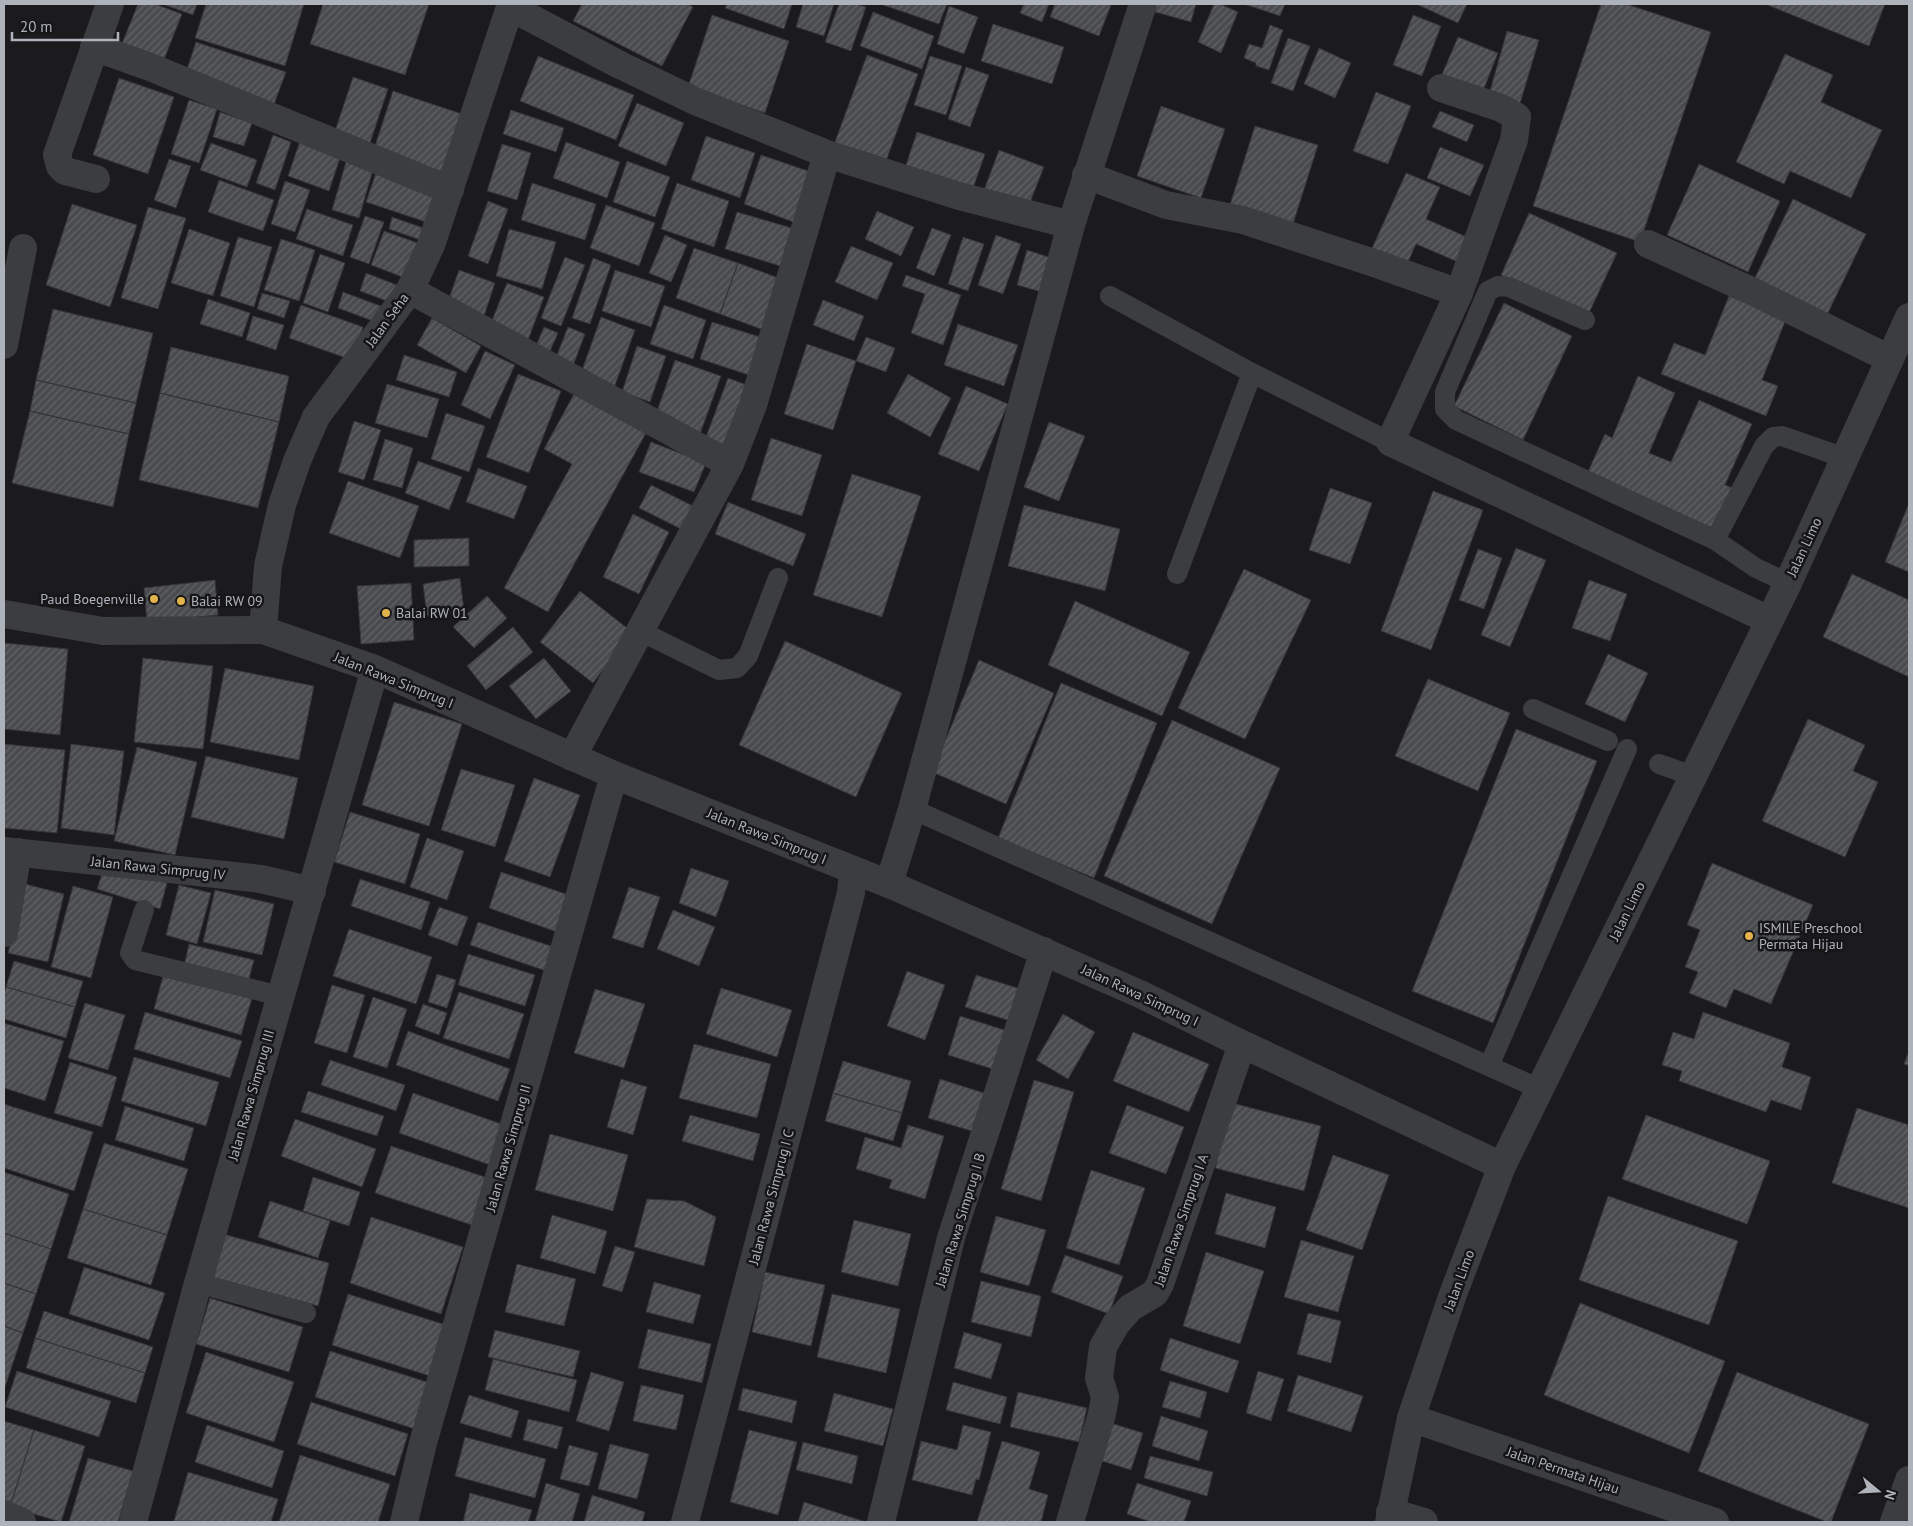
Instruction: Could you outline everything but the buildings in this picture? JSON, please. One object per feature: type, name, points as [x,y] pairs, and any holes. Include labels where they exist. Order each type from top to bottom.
[{"type":"street","points":[[96,179],[65,171],[60,166],[57,155],[110,4]]},
{"type":"street","points":[[889,884],[912,809],[1071,225],[1143,4]]},
{"type":"street","points":[[511,6],[620,65],[695,101],[827,154],[959,196],[1071,225]]},
{"type":"street","name":"Jalan Seha","points":[[263,630],[268,566],[282,505],[296,461],[316,417],[410,290],[420,272],[432,245],[511,6]]},
{"type":"street","points":[[94,47],[150,67],[450,190]]},
{"type":"street","points":[[1441,88],[1500,108],[1517,117],[1514,140],[1459,293],[1390,442],[1431,463],[1769,620]]},
{"type":"street","points":[[572,756],[730,464],[753,405],[827,154]]},
{"type":"street","points":[[1086,175],[1166,205],[1243,220],[1459,293]]},
{"type":"street","points":[[1648,244],[1756,293],[1890,358]]},
{"type":"street","points":[[4,345],[23,248]]},
{"type":"street","points":[[410,290],[730,464]]},
{"type":"street","name":"Jalan Limo","points":[[1389,1517],[1411,1418],[1453,1294],[1502,1166],[1788,583],[1909,317]]},
{"type":"street","name":"Jalan Rawa Simprug I","points":[[4,614],[103,631],[263,630],[375,669],[614,775],[889,884],[1044,951],[1140,994],[1502,1166]]},
{"type":"street","name":"Jalan Rawa Simprug III","points":[[133,1522],[198,1283],[375,669]]},
{"type":"street","name":"Jalan Rawa Simprug II","points":[[404,1522],[426,1434],[614,775]]},
{"type":"street","points":[[4,933],[11,851]]},
{"type":"street","name":"Jalan Rawa Simprug IV","points":[[11,851],[261,879],[312,891]]},
{"type":"street","name":"Jalan Rawa Simprug I C","points":[[685,1522],[850,893],[853,870]]},
{"type":"street","name":"Jalan Rawa Simprug I B","points":[[881,1522],[951,1238],[1044,951]]},
{"type":"street","name":"Jalan Rawa Simprug I A","points":[[1070,1522],[1102,1414],[1105,1397],[1099,1378],[1103,1347],[1116,1324],[1130,1308],[1156,1293],[1242,1044]]},
{"type":"street","name":"Jalan Permata Hijau","points":[[1411,1418],[1715,1522]]},
{"type":"street","points":[[1894,1522],[1909,1480]]},
{"type":"street","points":[[4,1514],[22,1522]]},
{"type":"street","points":[[1389,1517],[1424,1522]]},
{"type":"lane","points":[[1585,320],[1509,287],[1498,286],[1488,291],[1445,392],[1445,409],[1456,420],[1715,540],[1756,568],[1788,583]]},
{"type":"lane","points":[[1110,296],[1252,373],[1390,442]]},
{"type":"lane","points":[[1178,574],[1252,373]]},
{"type":"lane","points":[[1715,540],[1764,446],[1773,437],[1782,436],[1845,458]]},
{"type":"lane","points":[[640,631],[719,670],[737,668],[748,656],[778,578]]},
{"type":"lane","points":[[1533,709],[1608,741]]},
{"type":"lane","points":[[1489,1066],[1626,750]]},
{"type":"lane","points":[[1659,764],[1693,776]]},
{"type":"lane","points":[[912,809],[1540,1089]]},
{"type":"lane","points":[[144,910],[130,953],[135,960],[280,996]]},
{"type":"lane","points":[[198,1283],[306,1313]]},
{"type":"place","name":"Paud Boegenville","points":[[154,599]]},
{"type":"place","name":"Balai RW 09","points":[[181,601]]},
{"type":"place","name":"Balai RW 01","points":[[386,613]]},
{"type":"place","name":"ISMILE Preschool Permata Hijau","points":[[1749,936]]}]
